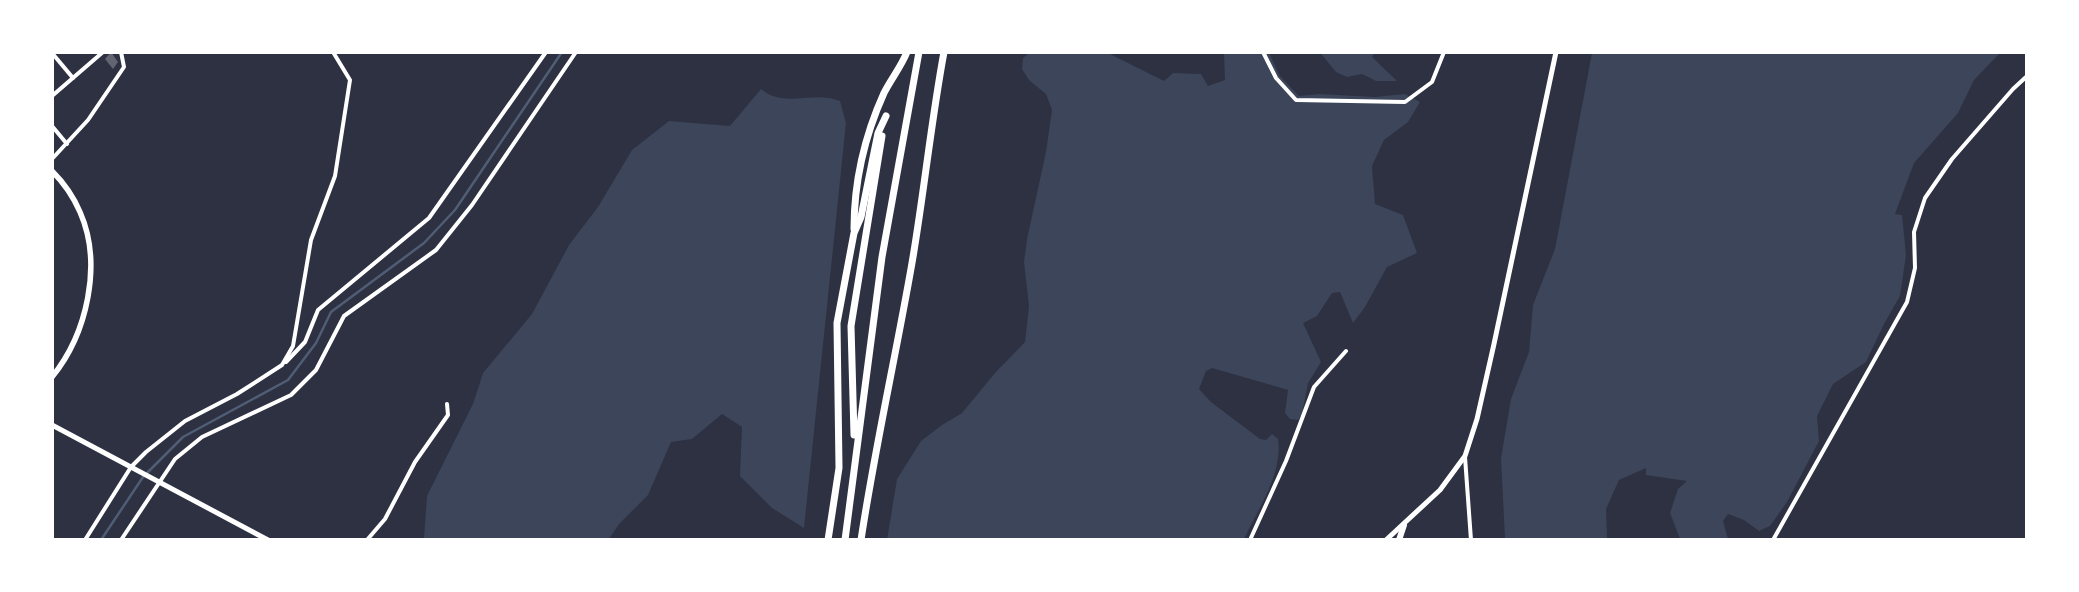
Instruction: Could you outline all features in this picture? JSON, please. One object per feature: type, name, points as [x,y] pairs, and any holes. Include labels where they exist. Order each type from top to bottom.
[{"type":"highway","points":[[828,540],[839,468],[837,323],[854,234],[854,212],[862,159],[868,136],[885,92],[907,52]]},
{"type":"highway","points":[[844,540],[882,257],[920,52]]},
{"type":"highway","points":[[861,540],[870,480],[912,262],[944,52]]},
{"type":"highway","points":[[854,234],[861,217],[878,133],[886,116],[851,326],[854,463]]},
{"type":"main road","points":[[52,377],[71,348],[86,309],[90,285],[91,256],[80,212],[54,174]]},
{"type":"main road","points":[[1399,540],[1404,525]]},
{"type":"street","points":[[52,96],[103,52]]},
{"type":"street","points":[[52,159],[88,120],[124,67],[121,52]]},
{"type":"street","points":[[282,365],[292,346],[311,240],[335,176],[350,80],[333,52]]},
{"type":"street","points":[[85,540],[133,468],[146,452],[185,421],[237,394],[282,365],[305,342],[318,310],[430,218],[546,52]]},
{"type":"street","points":[[121,540],[157,480],[174,459],[202,437],[291,395],[316,370],[344,316],[436,250],[472,205],[576,52]]},
{"type":"street","points":[[1263,52],[1276,78],[1296,100],[1405,102],[1432,82],[1444,52]]},
{"type":"street","points":[[1386,540],[1440,490],[1465,456],[1494,344],[1556,52]]},
{"type":"street","points":[[52,53],[73,78]]},
{"type":"street","points":[[1772,540],[1907,302],[1915,268],[1914,232],[1925,198],[1952,159],[2013,89],[2026,78]]},
{"type":"street","points":[[52,126],[67,144]]},
{"type":"street","points":[[1250,540],[1286,461],[1314,387],[1346,351]]},
{"type":"street","points":[[368,540],[385,519],[415,462],[448,415],[447,404]]},
{"type":"street","points":[[52,425],[268,540]]},
{"type":"street","points":[[1465,456],[1471,540]]},
{"type":"shaded area","points":[[1029,53],[1108,53],[1164,81],[1173,73],[1201,74],[1208,86],[1225,80],[1224,53],[1269,53],[1280,76],[1299,96],[1319,94],[1375,97],[1405,94],[1420,102],[1408,122],[1384,140],[1372,166],[1375,204],[1403,215],[1417,253],[1387,267],[1365,307],[1353,323],[1340,292],[1332,293],[1317,316],[1303,323],[1321,362],[1308,383],[1302,414],[1298,420],[1290,419],[1285,413],[1288,390],[1212,368],[1206,371],[1199,389],[1211,402],[1260,439],[1266,440],[1272,434],[1278,439],[1279,452],[1273,478],[1244,539],[887,540],[897,479],[921,441],[962,413],[995,373],[1025,342],[1029,306],[1024,262],[1027,239],[1046,152],[1052,110],[1046,94],[1029,80],[1022,69],[1023,58]]},
{"type":"shaded area","points":[[1322,53],[1374,53],[1372,57],[1397,81],[1376,81],[1362,74],[1347,77],[1336,72]]},
{"type":"shaded area","points":[[1592,53],[2000,53],[1974,80],[1958,113],[1914,163],[1895,214],[1902,215],[1906,255],[1900,296],[1866,362],[1833,384],[1817,416],[1819,441],[1787,502],[1770,526],[1759,531],[1744,520],[1728,514],[1723,521],[1728,539],[1680,539],[1670,513],[1678,489],[1687,481],[1646,475],[1646,468],[1619,480],[1606,509],[1607,539],[1505,539],[1501,458],[1511,399],[1529,352],[1533,305],[1555,249]]},
{"type":"shaded area","points":[[761,89],[779,98],[819,97],[840,101],[846,123],[804,528],[772,508],[740,476],[742,427],[722,414],[692,439],[671,442],[648,495],[619,524],[609,539],[424,539],[427,496],[473,404],[483,373],[532,314],[569,245],[598,207],[632,150],[669,121],[730,126]]},
{"type":"building","points":[[111,52],[118,62],[113,69],[105,59]]},
{"type":"waterway","points":[[101,540],[143,477],[183,437],[288,380],[316,343],[331,312],[424,243],[455,210],[562,52]]}]
